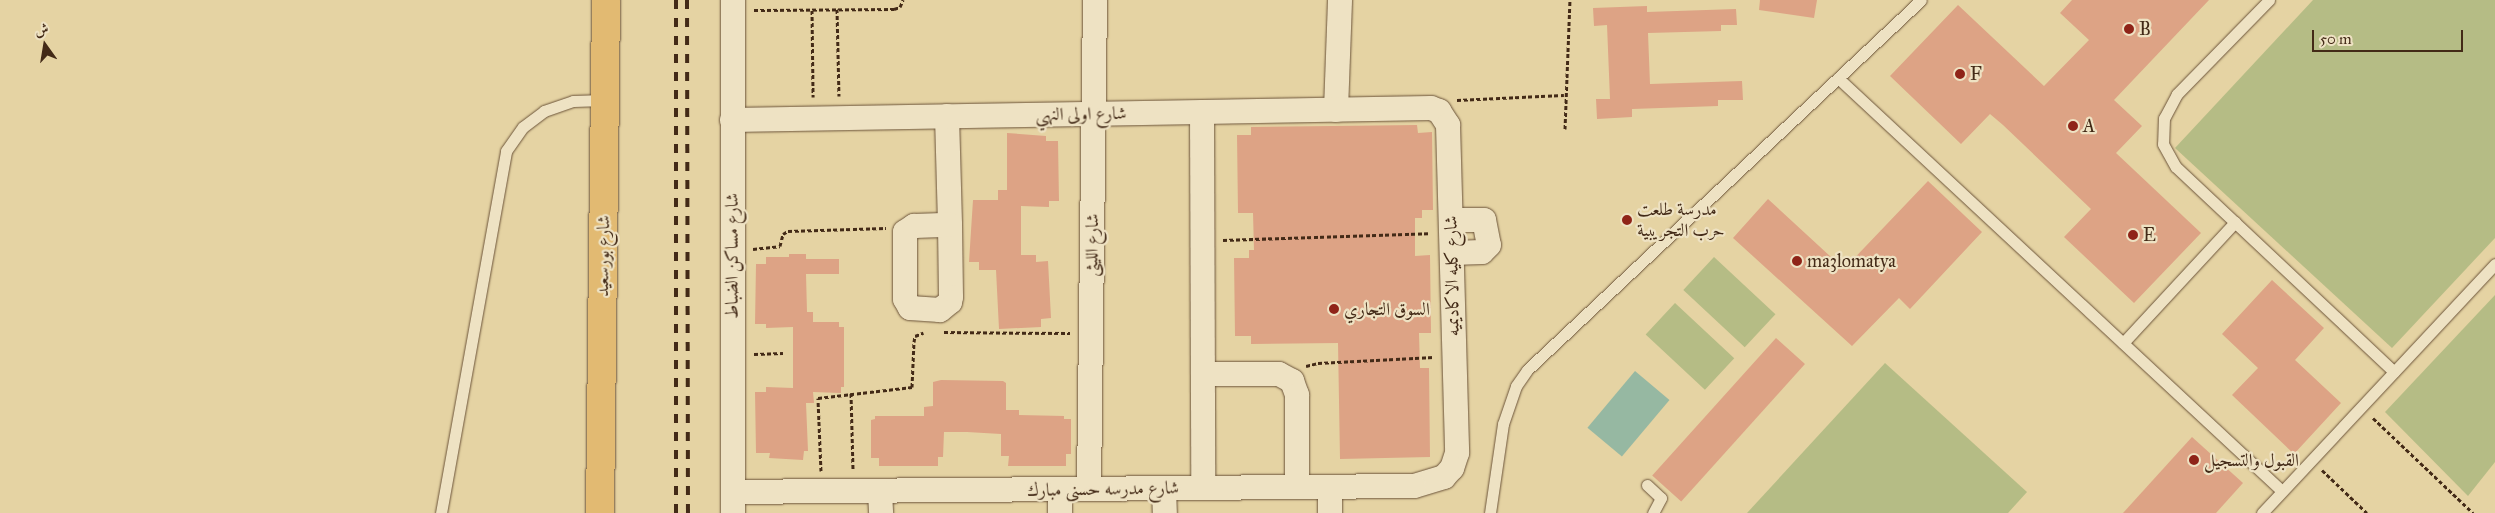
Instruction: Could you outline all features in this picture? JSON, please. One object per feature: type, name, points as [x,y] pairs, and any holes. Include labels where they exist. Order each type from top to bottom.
[{"type":"main road","name":"شارع بورسعيد","points":[[600,513],[606,0]]},
{"type":"main road","name":"شارع بورسعيد","points":[[618,513],[619,0]]},
{"type":"street","name":"شارع الليثى","points":[[1089,490],[1095,0]]},
{"type":"street","points":[[1336,110],[1340,0]]},
{"type":"street","name":"شارع مساكن الضباط","points":[[733,5],[731,249],[733,503]]},
{"type":"street","name":"شارع اولى النهي","points":[[732,120],[1336,110],[1438,113]]},
{"type":"street","points":[[1202,112],[1203,488]]},
{"type":"street","name":"شارع كليه الاكاديميه","points":[[1438,113],[1451,235],[1457,453]]},
{"type":"street","points":[[947,116],[950,225],[950,302],[940,310],[915,310],[906,304],[904,237],[909,228],[950,225]]},
{"type":"street","points":[[1202,374],[1279,374],[1292,381],[1297,395],[1297,487]]},
{"type":"street","name":"شارع مدرسه حسنى مبارك","points":[[733,503],[822,492],[854,492],[881,502],[1060,501],[1089,490],[1330,487],[1431,483],[1444,477],[1452,468],[1457,453]]},
{"type":"street","points":[[1330,487],[1330,513]]},
{"type":"street","points":[[1164,489],[1165,513]]},
{"type":"lane","points":[[1490,513],[1503,424],[1516,386],[1528,370],[1921,0]]},
{"type":"lane","points":[[2269,0],[2177,94],[2164,118],[2163,144],[2168,157],[2394,372]]},
{"type":"lane","points":[[1838,78],[2282,491]]},
{"type":"lane","points":[[441,513],[506,152],[523,127],[544,111],[573,101],[605,100]]},
{"type":"lane","points":[[2123,344],[2235,222]]},
{"type":"lane","points":[[2262,513],[2495,264]]},
{"type":"lane","points":[[1647,485],[1661,498],[1653,513]]},
{"type":"path","points":[[733,5],[812,10],[894,9],[900,8],[903,0]]},
{"type":"path","points":[[1565,128],[1564,95],[1570,0]]},
{"type":"path","points":[[837,9],[840,118]]},
{"type":"path","points":[[812,10],[814,118]]},
{"type":"path","points":[[1438,113],[1452,103],[1466,97],[1564,95]]},
{"type":"path","points":[[731,249],[774,248],[780,246],[783,234],[788,231],[909,228]]},
{"type":"path","points":[[1202,241],[1451,235]]},
{"type":"path","points":[[822,492],[818,398],[912,387],[915,336],[926,332]]},
{"type":"path","points":[[936,332],[1091,333]]},
{"type":"path","points":[[732,355],[783,353]]},
{"type":"path","points":[[1292,381],[1306,366],[1318,362],[1454,356]]},
{"type":"path","points":[[851,393],[854,492]]},
{"type":"path","points":[[2361,407],[2473,513]]},
{"type":"path","points":[[2312,460],[2367,513]]},
{"type":"green space","points":[[2313,0],[2495,0],[2495,238],[2392,348],[2175,148]]},
{"type":"green space","points":[[1714,257],[1775,314],[1745,347],[1683,290]]},
{"type":"green space","points":[[2495,295],[2495,462],[2468,496],[2385,412]]},
{"type":"green space","points":[[1675,303],[1734,358],[1705,390],[1646,334]]},
{"type":"green space","points":[[1885,363],[2027,492],[2008,513],[1747,513]]},
{"type":"shaded area","points":[[1635,371],[1669,400],[1622,457],[1587,428]]},
{"type":"building","points":[[1760,0],[1817,0],[1814,18],[1759,10]]},
{"type":"building","points":[[2072,0],[2209,0],[2114,100],[2142,126],[2116,153],[2201,233],[2134,303],[2064,237],[2091,209],[2003,125],[1990,114],[1961,144],[1890,76],[1958,5],[2044,86],[2089,40],[2060,13]]},
{"type":"building","points":[[1647,6],[1647,12],[1736,9],[1737,25],[1721,25],[1721,31],[1648,33],[1650,84],[1742,81],[1743,100],[1718,100],[1718,106],[1632,109],[1632,117],[1597,119],[1596,99],[1610,99],[1607,25],[1594,26],[1593,8]]},
{"type":"building","name":"السوق التجاري","points":[[1417,125],[1418,133],[1432,132],[1433,210],[1422,210],[1422,218],[1415,218],[1415,256],[1430,255],[1431,333],[1419,333],[1420,368],[1429,368],[1430,457],[1340,459],[1338,343],[1251,344],[1251,336],[1235,336],[1234,258],[1249,258],[1249,250],[1254,250],[1253,213],[1238,213],[1237,135],[1251,135],[1251,127]]},
{"type":"building","points":[[1007,133],[1046,136],[1046,141],[1058,141],[1059,201],[1049,201],[1049,207],[1021,206],[1021,255],[1036,255],[1036,262],[1048,261],[1051,318],[1041,319],[1041,327],[999,329],[996,270],[979,270],[979,262],[969,262],[973,200],[998,200],[998,190],[1007,190]]},
{"type":"building","points":[[1928,181],[1982,232],[1910,309],[1899,298],[1852,346],[1733,238],[1768,199],[1844,269]]},
{"type":"building","points":[[789,254],[806,254],[806,259],[839,259],[839,274],[806,274],[807,312],[813,312],[813,322],[839,322],[839,327],[844,327],[844,387],[841,387],[841,393],[813,392],[814,403],[806,403],[808,451],[804,451],[803,460],[769,458],[770,453],[756,453],[755,392],[766,392],[766,387],[793,388],[793,327],[766,328],[766,324],[755,324],[756,264],[766,264],[766,257],[789,257]]},
{"type":"building","points":[[2272,280],[2324,328],[2295,360],[2341,403],[2294,454],[2232,395],[2258,368],[2222,334]]},
{"type":"building","points":[[1776,338],[1805,364],[1681,502],[1652,475]]},
{"type":"building","points":[[941,380],[1003,381],[1006,383],[1006,410],[1019,410],[1019,415],[1064,416],[1064,419],[1071,419],[1071,454],[1066,454],[1066,466],[1008,466],[1009,456],[1001,456],[1001,434],[944,432],[943,457],[938,457],[938,466],[879,466],[879,458],[871,458],[871,420],[875,419],[875,416],[924,416],[924,407],[933,406],[933,382]]},
{"type":"building","name":"القبول والتسجيل","points":[[2192,437],[2243,483],[2216,513],[2123,513]]},
{"type":"railway","points":[[676,0],[676,513]]},
{"type":"railway","points":[[687,0],[688,513]]},
{"type":"place","name":"B","points":[[2129,29]]},
{"type":"place","name":"F","points":[[1960,74]]},
{"type":"place","name":"A","points":[[2073,126]]},
{"type":"place","name":"مدرسة طلعت حرب التجريبية","points":[[1627,220]]},
{"type":"place","name":"E","points":[[2133,235]]},
{"type":"place","name":"ma3lomatya","points":[[1797,261]]},
{"type":"place","name":"السوق التجاري","points":[[1334,309]]},
{"type":"place","name":"القبول والتسجيل","points":[[2194,460]]}]
